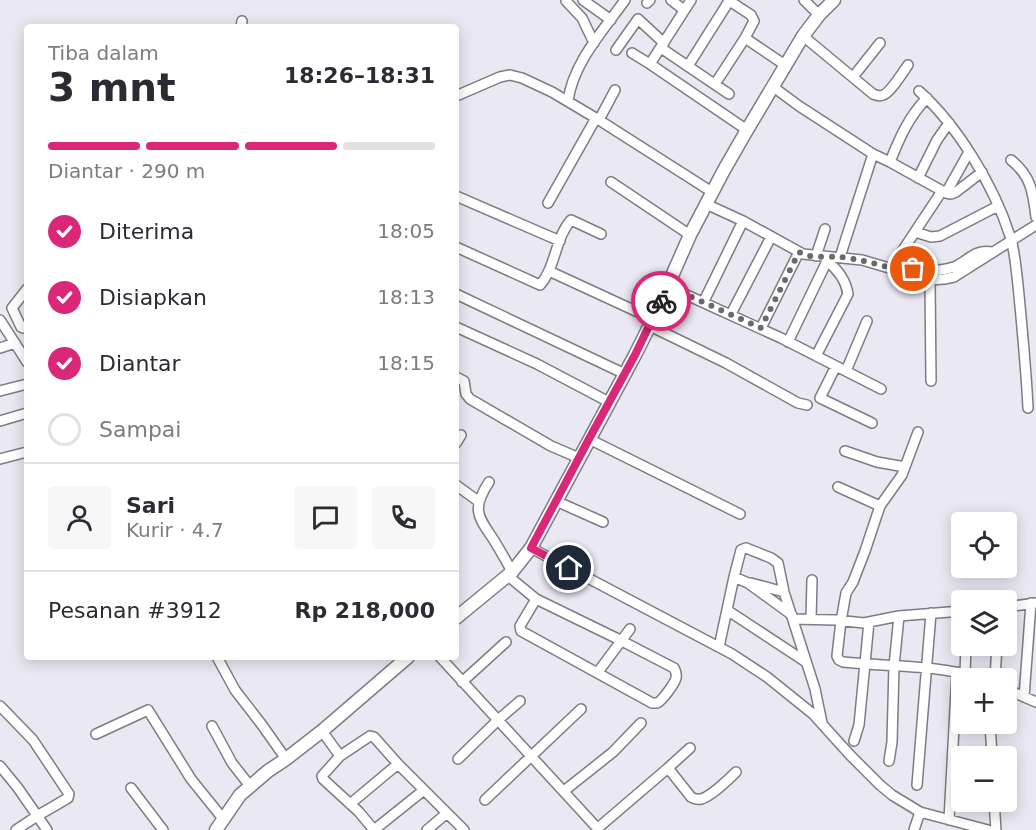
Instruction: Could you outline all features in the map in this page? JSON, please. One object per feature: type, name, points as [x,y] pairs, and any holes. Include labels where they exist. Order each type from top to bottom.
[{"type":"main road","points":[[459,616],[510,574],[531,548],[625,374],[712,192],[785,64],[819,15],[834,0]]},
{"type":"main road","points":[[222,826],[240,795],[322,731],[404,660]]},
{"type":"street","points":[[583,0],[611,20]]},
{"type":"street","points":[[568,102],[580,65],[625,0]]},
{"type":"street","points":[[671,0],[684,10]]},
{"type":"street","points":[[650,64],[691,0]]},
{"type":"street","points":[[804,0],[819,15]]},
{"type":"street","points":[[566,1],[582,18],[594,43]]},
{"type":"street","points":[[688,66],[728,1],[754,18],[754,24],[715,84]]},
{"type":"street","points":[[616,50],[638,19],[663,45],[688,66],[729,94]]},
{"type":"street","points":[[803,36],[878,96],[883,95],[908,65]]},
{"type":"street","points":[[745,38],[785,64]]},
{"type":"street","points":[[853,77],[880,43]]},
{"type":"street","points":[[632,53],[747,130]]},
{"type":"street","points":[[459,95],[500,77],[510,75],[522,78],[598,119],[712,192]]},
{"type":"street","points":[[772,87],[873,154],[944,192],[951,194],[956,192],[982,172]]},
{"type":"street","points":[[548,203],[615,90]]},
{"type":"street","points":[[919,91],[938,109],[982,172],[1012,241],[1032,392],[1029,408]]},
{"type":"street","points":[[890,162],[908,123],[927,98]]},
{"type":"street","points":[[918,178],[948,123]]},
{"type":"street","points":[[893,265],[969,152]]},
{"type":"street","points":[[840,257],[873,154]]},
{"type":"street","points":[[1011,160],[1022,168],[1030,184],[1036,217]]},
{"type":"street","points":[[611,182],[690,235]]},
{"type":"street","points":[[459,197],[560,241]]},
{"type":"street","points":[[706,204],[743,221],[803,254],[828,259],[840,257],[913,269],[943,270],[955,267],[983,251],[992,252]]},
{"type":"street","points":[[915,232],[931,237],[940,236],[998,206]]},
{"type":"street","points":[[459,248],[541,285],[571,220],[601,234]]},
{"type":"street","points":[[704,301],[743,221]]},
{"type":"street","points":[[893,265],[930,280],[954,277],[1036,225]]},
{"type":"street","points":[[816,256],[825,229]]},
{"type":"street","points":[[731,314],[771,237]]},
{"type":"street","points":[[761,328],[799,252]]},
{"type":"street","points":[[788,342],[828,259]]},
{"type":"street","points":[[816,356],[848,294],[841,276],[828,259]]},
{"type":"street","points":[[549,271],[651,322],[798,403],[807,405]]},
{"type":"street","points":[[930,280],[931,381]]},
{"type":"street","points":[[667,286],[761,328],[881,389]]},
{"type":"street","points":[[24,293],[12,308],[21,327],[24,328]]},
{"type":"street","points":[[459,295],[625,374]]},
{"type":"street","points":[[0,320],[24,357]]},
{"type":"street","points":[[846,371],[867,321]]},
{"type":"street","points":[[459,328],[537,364],[609,402]]},
{"type":"street","points":[[0,348],[15,343]]},
{"type":"street","points":[[836,366],[820,398],[872,423]]},
{"type":"street","points":[[459,378],[464,381],[466,394],[470,399],[551,446],[579,458]]},
{"type":"street","points":[[0,392],[24,385]]},
{"type":"street","points":[[0,421],[24,414]]},
{"type":"street","points":[[918,432],[902,475],[880,506],[853,582],[844,598],[837,656],[843,662],[951,672]]},
{"type":"street","points":[[589,439],[740,514]]},
{"type":"street","points":[[845,451],[877,462],[905,467]]},
{"type":"street","points":[[0,459],[24,453]]},
{"type":"street","points":[[489,482],[478,501],[481,521],[495,542],[510,574],[536,599],[674,668],[676,679],[661,701],[652,703],[520,630],[520,626],[536,599]]},
{"type":"street","points":[[459,487],[478,501]]},
{"type":"street","points":[[838,487],[880,506]]},
{"type":"street","points":[[556,501],[603,522]]},
{"type":"street","points":[[531,548],[732,654],[767,677],[813,714],[850,755],[892,795],[920,812],[988,830]]},
{"type":"street","points":[[719,647],[741,550],[746,548],[771,558],[778,563],[784,592],[815,689],[822,724]]},
{"type":"street","points":[[734,578],[784,592]]},
{"type":"street","points":[[811,619],[812,580]]},
{"type":"street","points":[[748,583],[792,617],[864,623],[899,616],[951,612]]},
{"type":"street","points":[[1017,605],[1033,603],[1024,697]]},
{"type":"street","points":[[727,610],[806,662]]},
{"type":"street","points":[[917,785],[930,613]]},
{"type":"street","points":[[889,761],[899,616]]},
{"type":"street","points":[[854,741],[859,725],[869,622]]},
{"type":"street","points":[[598,672],[630,629]]},
{"type":"street","points":[[462,682],[506,642]]},
{"type":"street","points":[[219,660],[235,690],[286,759]]},
{"type":"street","points":[[443,660],[599,829],[690,748]]},
{"type":"street","points":[[1017,694],[1036,702]]},
{"type":"street","points":[[458,759],[520,701]]},
{"type":"street","points":[[0,706],[33,740],[69,794],[68,798],[16,830]]},
{"type":"street","points":[[485,800],[581,709]]},
{"type":"street","points":[[96,734],[148,710],[222,826]]},
{"type":"street","points":[[564,791],[613,752],[641,723]]},
{"type":"street","points":[[212,726],[232,763],[250,786]]},
{"type":"street","points":[[322,731],[340,756]]},
{"type":"street","points":[[949,820],[956,734]]},
{"type":"street","points":[[424,790],[374,830],[322,776],[340,756],[371,736],[374,737],[464,830]]},
{"type":"street","points":[[350,804],[398,764]]},
{"type":"street","points":[[0,766],[47,830]]},
{"type":"street","points":[[668,768],[696,800],[702,799],[736,772]]},
{"type":"street","points":[[132,788],[163,830]]},
{"type":"street","points":[[914,830],[920,812]]},
{"type":"street","points":[[995,812],[996,830]]},
{"type":"street","points":[[426,830],[447,813]]},
{"type":"way so far","points":[[661,301],[667,286],[761,328],[799,252],[861,260],[891,268],[895,262],[913,269]]},
{"type":"route","points":[[569,568],[531,548],[635,355],[661,301]]}]
